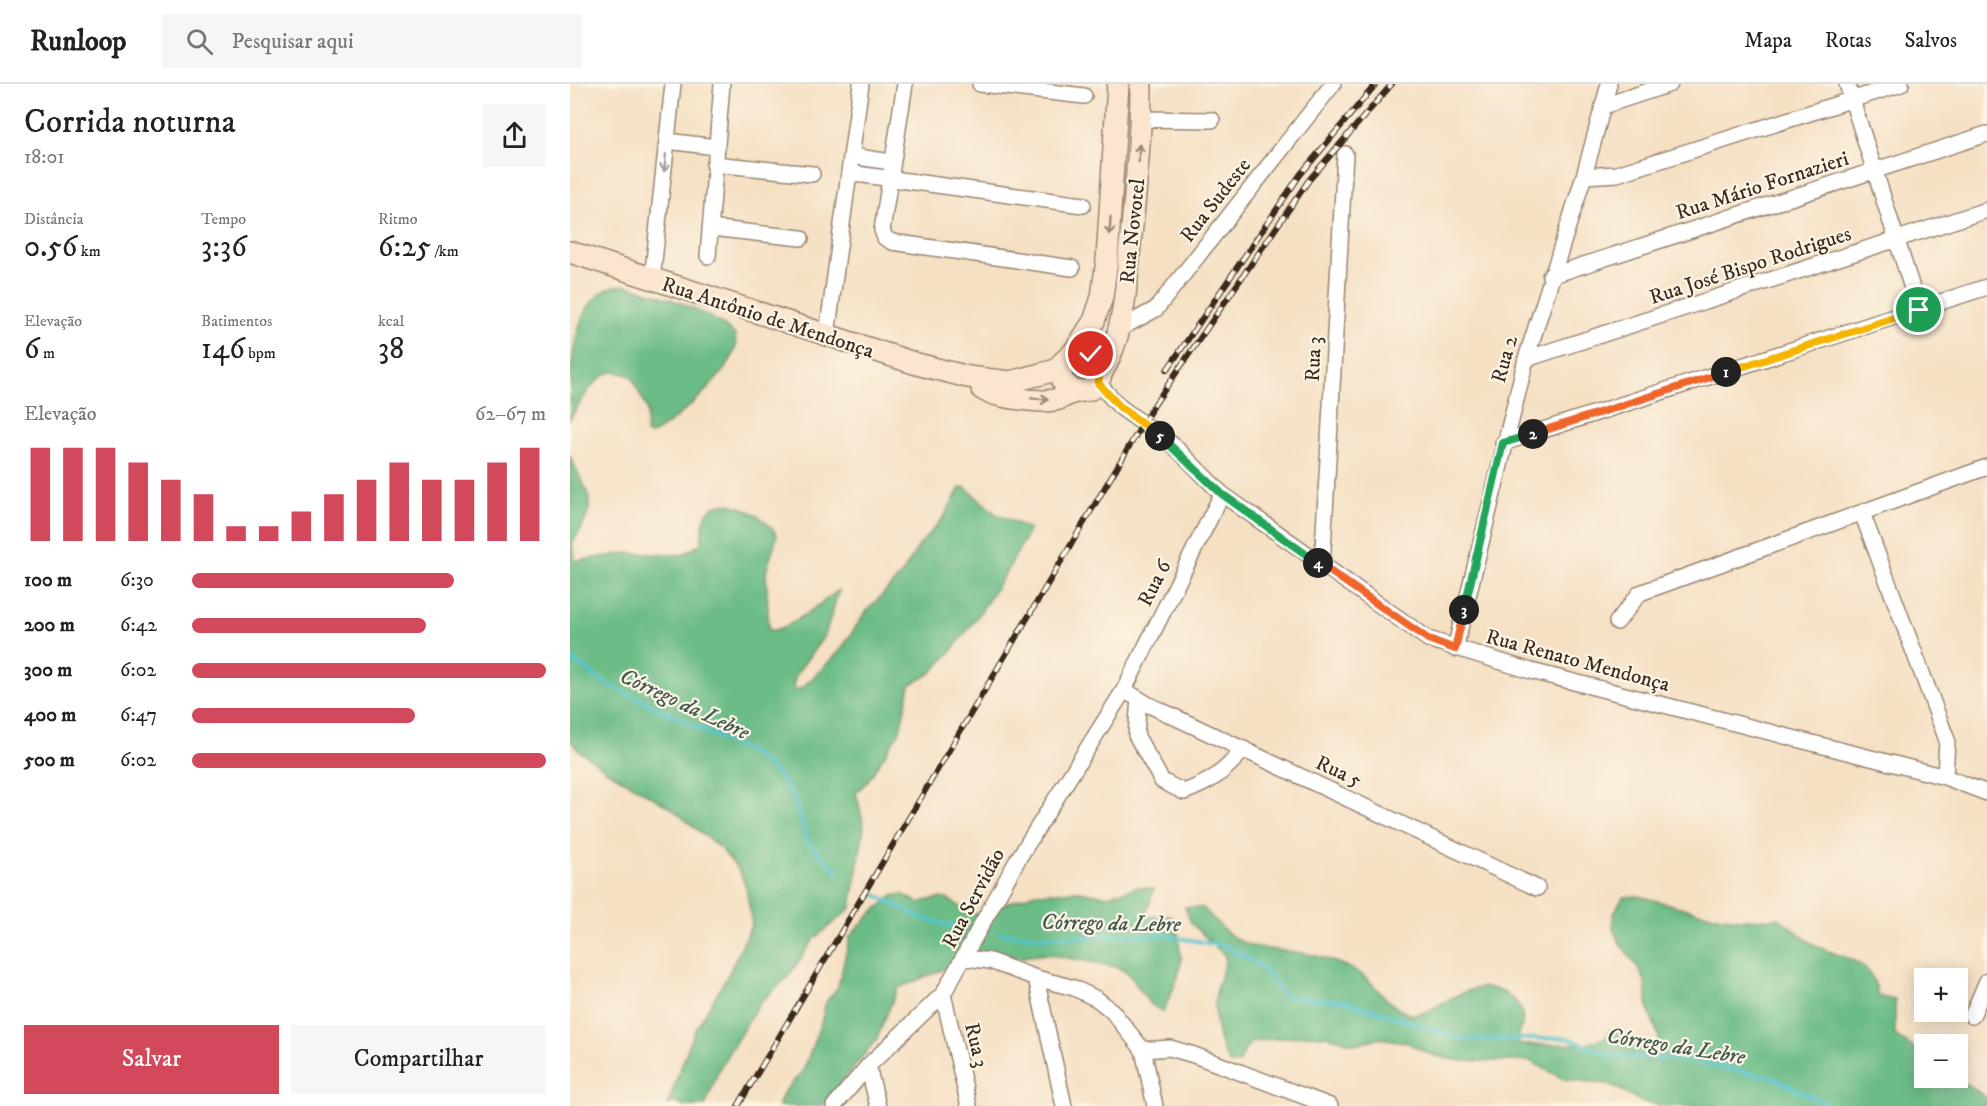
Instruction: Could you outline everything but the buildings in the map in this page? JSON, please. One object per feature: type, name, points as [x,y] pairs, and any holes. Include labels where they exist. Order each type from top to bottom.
[{"type":"street","points":[[652,280],[673,84]]},
{"type":"street","points":[[708,256],[722,84]]},
{"type":"street","points":[[827,335],[861,84]]},
{"type":"street","points":[[905,84],[882,230],[885,238],[892,242],[1072,268]]},
{"type":"street","points":[[980,84],[1084,96]]},
{"type":"street","name":"Rua Novotel","points":[[1074,352],[1094,321],[1102,297],[1110,231],[1118,84]]},
{"type":"street","name":"Rua Novotel","points":[[1090,385],[1113,355],[1119,329],[1138,181],[1141,84]]},
{"type":"street","name":"Rua Sudeste","points":[[1119,329],[1156,309],[1333,84]]},
{"type":"street","name":"Rua 2","points":[[1455,649],[1503,443],[1551,276],[1584,176],[1609,84]]},
{"type":"street","points":[[1603,106],[1670,84]]},
{"type":"street","points":[[1847,84],[1919,310]]},
{"type":"street","points":[[1584,176],[1617,174],[1901,84]]},
{"type":"street","points":[[1141,118],[1212,120]]},
{"type":"street","name":"Rua Mário Fornazieri","points":[[1551,276],[1987,134]]},
{"type":"street","points":[[667,141],[716,147]]},
{"type":"street","name":"Rua 3","points":[[1322,567],[1345,154]]},
{"type":"street","points":[[851,156],[891,162]]},
{"type":"street","points":[[714,164],[812,174]]},
{"type":"street","points":[[849,173],[1083,204]]},
{"type":"street","name":"Rua José Bispo Rodrigues","points":[[1526,359],[1987,210]]},
{"type":"street","points":[[710,228],[801,238]]},
{"type":"street","name":"Rua Antônio de Mendonça","points":[[570,252],[827,335],[968,377],[1010,382],[1060,369]]},
{"type":"street","points":[[1503,443],[1987,287]]},
{"type":"street","points":[[1074,352],[1091,354],[1099,363],[1090,385],[1065,385],[1060,369],[1064,358],[1074,352]]},
{"type":"street","name":"Rua Antônio de Mendonça","points":[[968,377],[986,391],[1017,398],[1056,400],[1090,385]]},
{"type":"street","name":"Rua Renato Mendonça","points":[[1090,385],[1173,445],[1222,494],[1322,567],[1428,639],[1532,671],[1945,777],[1987,793]]},
{"type":"street","points":[[1617,622],[1640,593],[1987,467]]},
{"type":"street","name":"Rua 6","points":[[1124,690],[1222,494]]},
{"type":"street","points":[[1862,513],[1947,740],[1945,777]]},
{"type":"street","name":"Rua 5","points":[[1124,690],[1537,888]]},
{"type":"street","name":"Rua Servidão","points":[[834,1106],[868,1066],[943,994],[965,958],[1006,878],[1124,690]]},
{"type":"street","points":[[1139,699],[1136,735],[1162,781],[1184,792],[1209,783],[1224,772],[1244,749]]},
{"type":"street","points":[[965,958],[990,961],[1036,978],[1074,988],[1097,999],[1113,1011],[1143,1050],[1155,1106]]},
{"type":"street","points":[[1036,978],[1064,1106]]},
{"type":"street","points":[[1972,1016],[1987,981]]},
{"type":"street","name":"Rua 3","points":[[943,994],[969,1106]]},
{"type":"street","points":[[1143,1050],[1170,1048],[1194,1055],[1330,1106]]},
{"type":"street","points":[[868,1066],[878,1106]]},
{"type":"green space","points":[[624,285],[668,298],[697,310],[711,317],[735,335],[736,347],[722,372],[686,409],[650,435],[646,433],[647,409],[631,376],[619,373],[612,372],[600,378],[588,391],[570,419],[573,356],[583,316],[593,301],[606,290]]},
{"type":"green space","points":[[570,456],[589,500],[586,518],[572,544],[576,561],[627,553],[682,555],[701,544],[705,518],[712,507],[721,504],[732,505],[754,514],[764,521],[777,536],[766,572],[769,630],[776,630],[795,621],[839,590],[825,635],[797,673],[793,686],[797,690],[840,651],[865,613],[902,574],[918,547],[944,517],[960,488],[965,487],[996,514],[1030,529],[999,584],[961,639],[932,672],[910,685],[900,731],[867,782],[856,792],[864,827],[851,908],[814,939],[787,978],[760,1002],[720,1067],[705,1106],[683,1106],[675,1102],[667,1105],[694,1032],[727,977],[752,924],[746,887],[740,872],[723,851],[671,808],[608,771],[578,750],[570,740]]},
{"type":"green space","points":[[1138,887],[1154,889],[1145,917],[1170,916],[1179,927],[1180,970],[1163,1012],[1149,1003],[1129,974],[1117,967],[1047,954],[1022,957],[970,956],[898,988],[876,1040],[822,1106],[778,1106],[784,1092],[803,1071],[822,1020],[826,1002],[838,987],[850,936],[874,911],[893,896],[902,894],[919,903],[931,899],[946,899],[977,914],[1036,893],[1080,891],[1107,896]]},
{"type":"green space","points":[[1638,896],[1725,917],[1761,920],[1779,918],[1813,944],[1863,966],[1875,983],[1878,996],[1895,1000],[1895,1035],[1914,1048],[1914,1088],[1968,1088],[1968,1085],[1987,1098],[1987,1106],[1665,1106],[1642,1102],[1610,1084],[1564,1079],[1530,1061],[1460,1061],[1432,1055],[1406,1042],[1380,1038],[1354,1044],[1328,1036],[1308,1035],[1254,1041],[1246,1047],[1239,1063],[1230,1064],[1222,1047],[1215,1017],[1217,987],[1224,968],[1225,956],[1191,923],[1185,907],[1203,908],[1229,934],[1250,945],[1317,956],[1351,969],[1370,981],[1394,1006],[1409,1014],[1418,1014],[1469,990],[1483,988],[1498,990],[1513,999],[1520,1008],[1521,1029],[1517,1040],[1520,1045],[1587,1044],[1607,1037],[1609,1030],[1648,1044],[1657,1043],[1659,1038],[1648,1007],[1644,979],[1614,931],[1613,921],[1616,910],[1624,897]]},
{"type":"waterway","name":"Córrego da Lebre","points":[[570,658],[605,683],[755,755],[778,774],[795,799],[807,841],[838,872]]},
{"type":"waterway","name":"Córrego da Lebre","points":[[876,895],[926,920],[962,928]]},
{"type":"waterway","name":"Córrego da Lebre","points":[[1000,933],[1039,937],[1160,935],[1226,946],[1260,966],[1286,997],[1345,1001],[1465,1040],[1567,1038],[1612,1056],[1681,1059],[1774,1078],[1830,1106]]},
{"type":"railway","points":[[1167,370],[1300,175],[1376,84]]},
{"type":"railway","points":[[738,1106],[1152,408],[1309,180],[1392,84]]},
{"type":"route","points":[[1091,354],[1101,368],[1098,383],[1120,407],[1173,445],[1222,494],[1322,567],[1428,639],[1455,649],[1503,443],[1919,310]]}]
